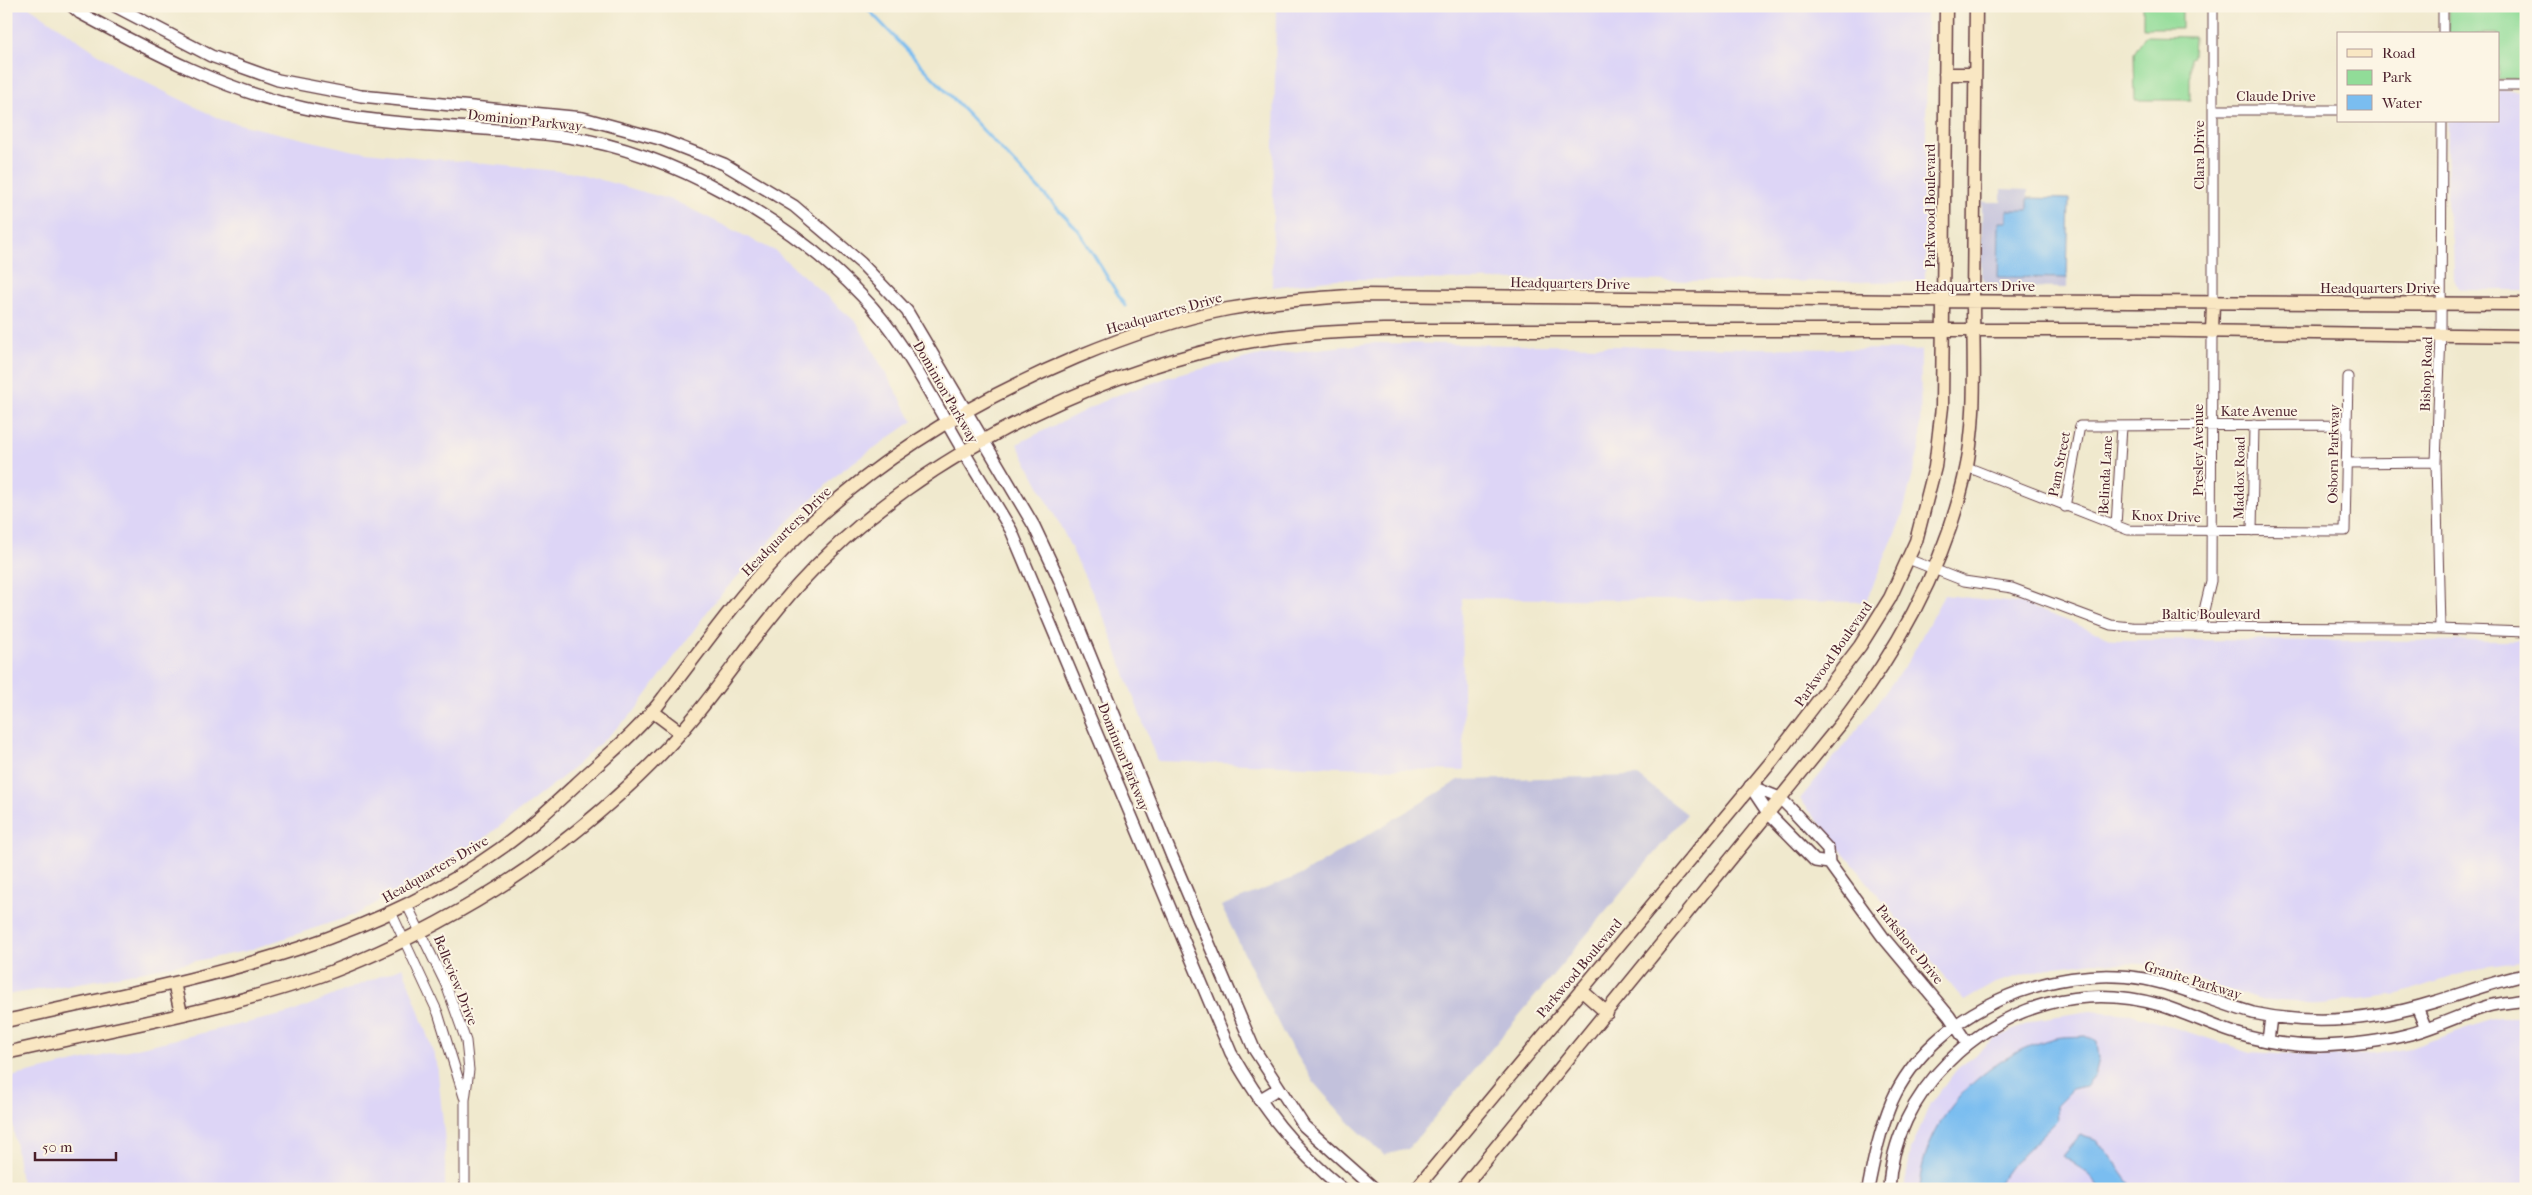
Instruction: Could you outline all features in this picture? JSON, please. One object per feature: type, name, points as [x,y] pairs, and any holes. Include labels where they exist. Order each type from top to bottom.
[{"type":"main road","name":"Parkwood Boulevard","points":[[1416,1189],[1793,736],[1845,668],[1890,598],[1908,559],[1930,495],[1938,450],[1943,398],[1946,6]]},
{"type":"main road","points":[[1462,1189],[1843,721],[1879,672],[1904,632],[1934,570],[1954,516],[1966,467],[1972,402],[1976,6]]},
{"type":"main road","points":[[1945,74],[1975,74]]},
{"type":"main road","name":"Headquarters Drive","points":[[6,1021],[269,960],[336,936],[407,905],[467,871],[502,848],[554,805],[652,711],[739,600],[807,526],[873,471],[947,422],[1034,376],[1114,341],[1191,318],[1226,309],[1275,302],[1364,295],[1944,301],[2526,304]]},
{"type":"main road","points":[[2212,332],[2213,303]]},
{"type":"main road","points":[[6,1053],[249,997],[322,975],[404,939],[509,880],[547,854],[613,799],[694,718],[751,642],[818,564],[891,501],[984,441],[1056,404],[1111,382],[1179,359],[1233,345],[1322,332],[1384,330],[1973,330],[2526,336]]},
{"type":"main road","points":[[652,711],[680,732]]},
{"type":"main road","points":[[174,983],[181,1013]]},
{"type":"main road","points":[[1581,990],[1607,1013]]},
{"type":"street","name":"Dominion Parkway","points":[[72,6],[80,13],[167,61],[234,89],[273,100],[305,108],[392,122],[570,138],[626,151],[692,176],[758,211],[812,249],[863,297],[907,351],[964,453],[1012,530],[1208,1002],[1231,1053],[1259,1100],[1280,1129],[1321,1171],[1343,1189]]},
{"type":"street","name":"Dominion Parkway","points":[[115,6],[211,56],[278,80],[361,96],[583,118],[660,139],[724,164],[794,206],[860,263],[907,311],[1034,526],[1059,579],[1229,993],[1254,1049],[1304,1126],[1375,1189]]},
{"type":"street","name":"Clara Drive","points":[[2213,6],[2213,303]]},
{"type":"street","points":[[2443,6],[2443,32]]},
{"type":"street","points":[[273,100],[278,80]]},
{"type":"street","points":[[2500,86],[2526,86]]},
{"type":"street","points":[[504,132],[505,109]]},
{"type":"street","name":"Claude Drive","points":[[2213,110],[2337,110]]},
{"type":"street","name":"Bishop Road","points":[[2440,628],[2436,462],[2441,334],[2442,122]]},
{"type":"street","name":"Presley Avenue","points":[[2200,628],[2211,580],[2212,332]]},
{"type":"street","name":"Osborn Parkway","points":[[2345,531],[2348,377]]},
{"type":"street","name":"Maddox Road","points":[[2252,531],[2254,425]]},
{"type":"street","name":"Kate Avenue","points":[[2080,426],[2347,425]]},
{"type":"street","name":"Pam Street","points":[[2065,507],[2080,426]]},
{"type":"street","name":"Belinda Lane","points":[[2116,526],[2122,426]]},
{"type":"street","points":[[2347,463],[2436,462]]},
{"type":"street","name":"Knox Drive","points":[[1966,467],[2128,530],[2147,532],[2345,531]]},
{"type":"street","name":"Baltic Boulevard","points":[[1908,559],[1964,581],[2012,588],[2111,626],[2440,628],[2479,632],[2526,632]]},
{"type":"street","points":[[1073,673],[1093,664]]},
{"type":"street","name":"Parkshore Drive","points":[[1750,786],[1780,798],[1828,848],[1829,863],[1883,937],[1954,1024],[1967,1043]]},
{"type":"street","name":"Parkshore Drive","points":[[1750,786],[1768,814],[1815,861],[1829,863]]},
{"type":"street","name":"Belleview Drive","points":[[407,905],[452,1001],[466,1041],[469,1070],[465,1100],[466,1189]]},
{"type":"street","name":"Belleview Drive","points":[[391,912],[438,1013],[465,1100]]},
{"type":"street","name":"Granite Parkway","points":[[1868,1189],[1878,1140],[1893,1100],[1919,1060],[1954,1024],[2003,997],[2029,987],[2077,977],[2124,977],[2168,985],[2223,1005],[2271,1017],[2303,1020],[2348,1020],[2417,1007],[2498,981],[2526,975]]},
{"type":"street","points":[[2122,997],[2124,977]]},
{"type":"street","points":[[1889,1189],[1890,1172],[1904,1123],[1917,1099],[1935,1075],[1967,1043],[2038,1005],[2078,997],[2122,997],[2162,1006],[2238,1034],[2296,1045],[2344,1044],[2383,1040],[2426,1029],[2489,1006],[2526,1000]]},
{"type":"street","points":[[2417,1007],[2426,1029]]},
{"type":"street","points":[[2268,1041],[2271,1017]]},
{"type":"street","points":[[1259,1100],[1279,1088]]},
{"type":"shaded area","points":[[6,6],[28,6],[125,72],[222,120],[355,151],[577,173],[675,201],[775,251],[857,323],[913,421],[841,471],[783,527],[715,601],[634,712],[569,772],[468,851],[357,914],[246,951],[103,979],[6,995]]},
{"type":"shaded area","points":[[1276,6],[1927,6],[1925,282],[1336,279],[1272,287]]},
{"type":"shaded area","points":[[2500,90],[2526,91],[2526,290],[2465,290],[2458,288],[2454,279],[2453,240],[2447,213],[2448,122],[2500,122]]},
{"type":"shaded area","points":[[2001,189],[2028,190],[2028,198],[2069,199],[2067,288],[1994,287],[1984,281],[1981,276],[1982,202],[2001,202]]},
{"type":"shaded area","points":[[1372,343],[1921,350],[1920,446],[1902,517],[1866,602],[1462,598],[1464,771],[1157,761],[1106,622],[1066,537],[1017,444],[1112,397],[1169,377],[1255,356]]},
{"type":"shaded area","points":[[1944,595],[2024,604],[2116,640],[2526,641],[2526,960],[2489,965],[2399,994],[2322,1004],[2257,999],[2144,964],[2094,962],[2048,968],[1995,983],[1964,1001],[1800,799],[1864,721],[1909,660]]},
{"type":"shaded area","points":[[1638,776],[1687,814],[1408,1149],[1384,1155],[1347,1120],[1315,1084],[1284,1035],[1221,906],[1301,875],[1459,780]]},
{"type":"shaded area","points":[[403,967],[437,1063],[445,1142],[445,1189],[22,1189],[6,1078],[290,1013]]},
{"type":"shaded area","points":[[2090,1011],[2131,1014],[2251,1052],[2321,1057],[2375,1054],[2410,1048],[2498,1017],[2526,1017],[2526,1189],[1904,1189],[1911,1150],[1929,1106],[1957,1069],[1996,1038],[2038,1019]]},
{"type":"green space","points":[[2143,6],[2182,6],[2182,28],[2143,28]]},
{"type":"green space","points":[[2448,6],[2526,6],[2526,79],[2500,79],[2500,32],[2448,32]]},
{"type":"green space","points":[[2145,36],[2194,37],[2193,57],[2190,58],[2190,100],[2135,100],[2134,53]]},
{"type":"water","points":[[2028,198],[2069,199],[2067,278],[1998,277],[1999,222],[2007,222],[2007,210],[2028,210]]},
{"type":"water","points":[[2085,1036],[2097,1042],[2099,1059],[2095,1075],[2086,1086],[2073,1089],[2056,1106],[2057,1121],[2010,1167],[1994,1189],[1919,1189],[1923,1163],[1932,1138],[1945,1115],[1962,1094],[1981,1076],[2003,1060],[2026,1048],[2055,1038]]},
{"type":"water","points":[[2080,1135],[2099,1143],[2134,1189],[2100,1189],[2083,1170],[2062,1156]]},
{"type":"waterway","points":[[865,6],[1079,231],[1125,306]]}]
